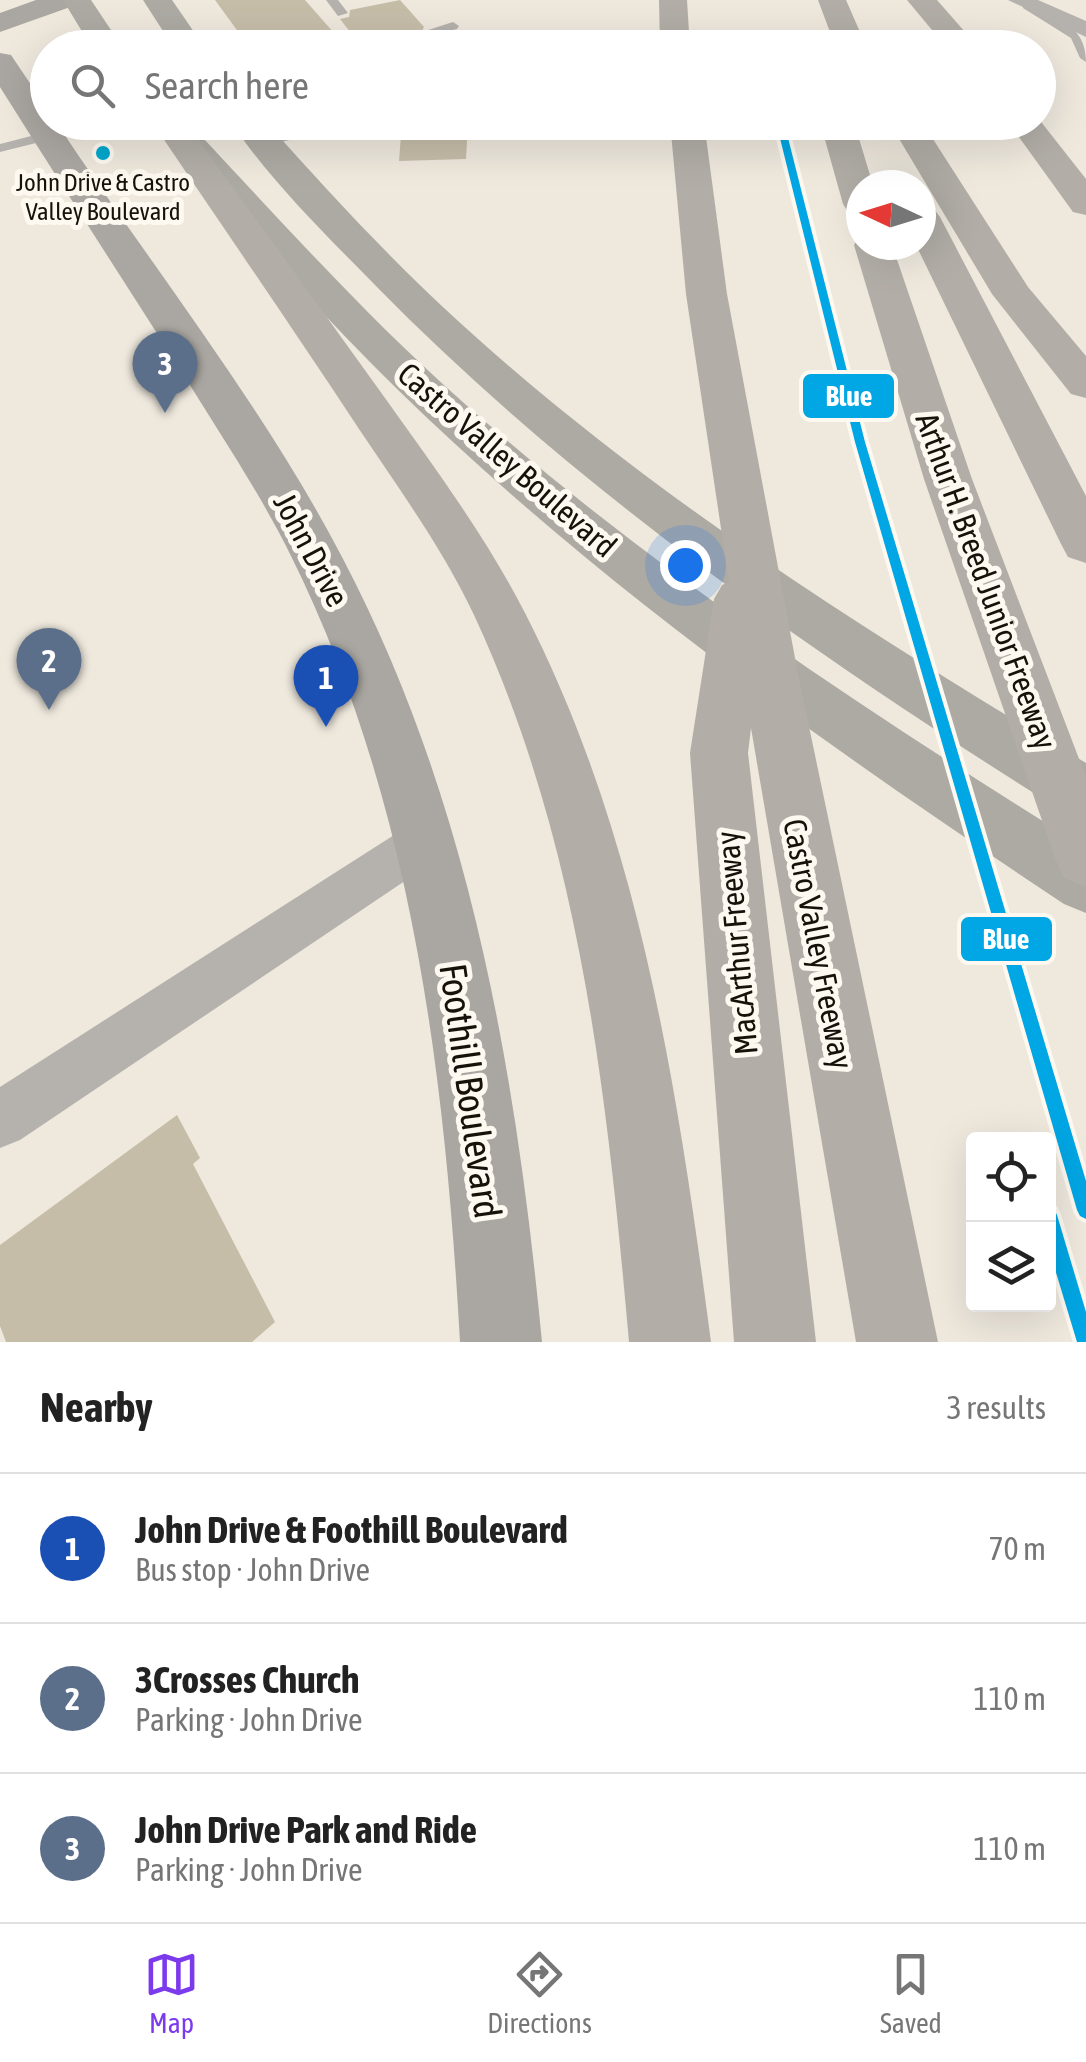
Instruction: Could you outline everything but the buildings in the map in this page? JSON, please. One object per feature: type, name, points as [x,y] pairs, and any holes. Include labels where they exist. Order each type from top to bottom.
[{"type":"highway","points":[[673,0],[675,30]]},
{"type":"highway","points":[[832,0],[844,30]]},
{"type":"highway","points":[[921,0],[948,30]]},
{"type":"highway","points":[[181,140],[461,544],[534,691],[584,832],[617,967],[640,1095],[670,1342]]},
{"type":"highway","points":[[689,140],[698,242],[748,544]]},
{"type":"highway","points":[[842,140],[851,170]]},
{"type":"highway","points":[[887,140],[900,170]]},
{"type":"highway","points":[[916,140],[1012,294],[1086,384]]},
{"type":"highway","points":[[1038,140],[1086,204]]},
{"type":"highway","points":[[936,248],[1086,544]]},
{"type":"highway","name":"Arthur H. Breed Junior Freeway","points":[[878,260],[1001,629],[1086,858]]},
{"type":"highway","name":"MacArthur Freeway","points":[[748,544],[719,754],[774,1342]]},
{"type":"highway","name":"Castro Valley Freeway","points":[[748,544],[793,813],[896,1342]]},
{"type":"main road","points":[[0,22],[63,0]]},
{"type":"main road","points":[[78,0],[97,30]]},
{"type":"main road","points":[[158,0],[178,30]]},
{"type":"main road","name":"John Drive","points":[[0,62],[30,108]]},
{"type":"main road","name":"John Drive","points":[[51,140],[262,461],[310,544],[377,694],[422,843]]},
{"type":"main road","name":"Castro Valley Boulevard","points":[[186,140],[329,296],[448,414],[630,565],[868,740],[1086,883]]},
{"type":"main road","name":"Castro Valley Boulevard","points":[[263,140],[442,329],[566,436],[826,627],[1086,794]]},
{"type":"main road","points":[[448,414],[488,436],[518,444],[566,436]]},
{"type":"main road","name":"Foothill Boulevard","points":[[422,843],[471,1058],[501,1342]]},
{"type":"street","points":[[1030,5],[1086,22]]},
{"type":"street","points":[[1030,5],[1086,30]]},
{"type":"street","points":[[0,1120],[422,843]]},
{"type":"lane","points":[[332,0],[342,13]]},
{"type":"lane","points":[[1030,5],[1076,36],[1086,58]]},
{"type":"lane","points":[[436,30],[453,26]]},
{"type":"lane","points":[[0,148],[32,140]]},
{"type":"transit line","name":"Blue","points":[[784,140],[860,442],[1086,1210]]},
{"type":"transit line","name":"Blue","points":[[1050,1222],[1086,1342]]},
{"type":"place","name":"John Drive & Castro Valley Boulevard","points":[[103,153]]},
{"type":"place","name":"John Drive Park and Ride","points":[[165,413]]},
{"type":"place","name":"3Crosses Church","points":[[49,710]]},
{"type":"place","name":"John Drive & Foothill Boulevard","points":[[326,727]]}]
